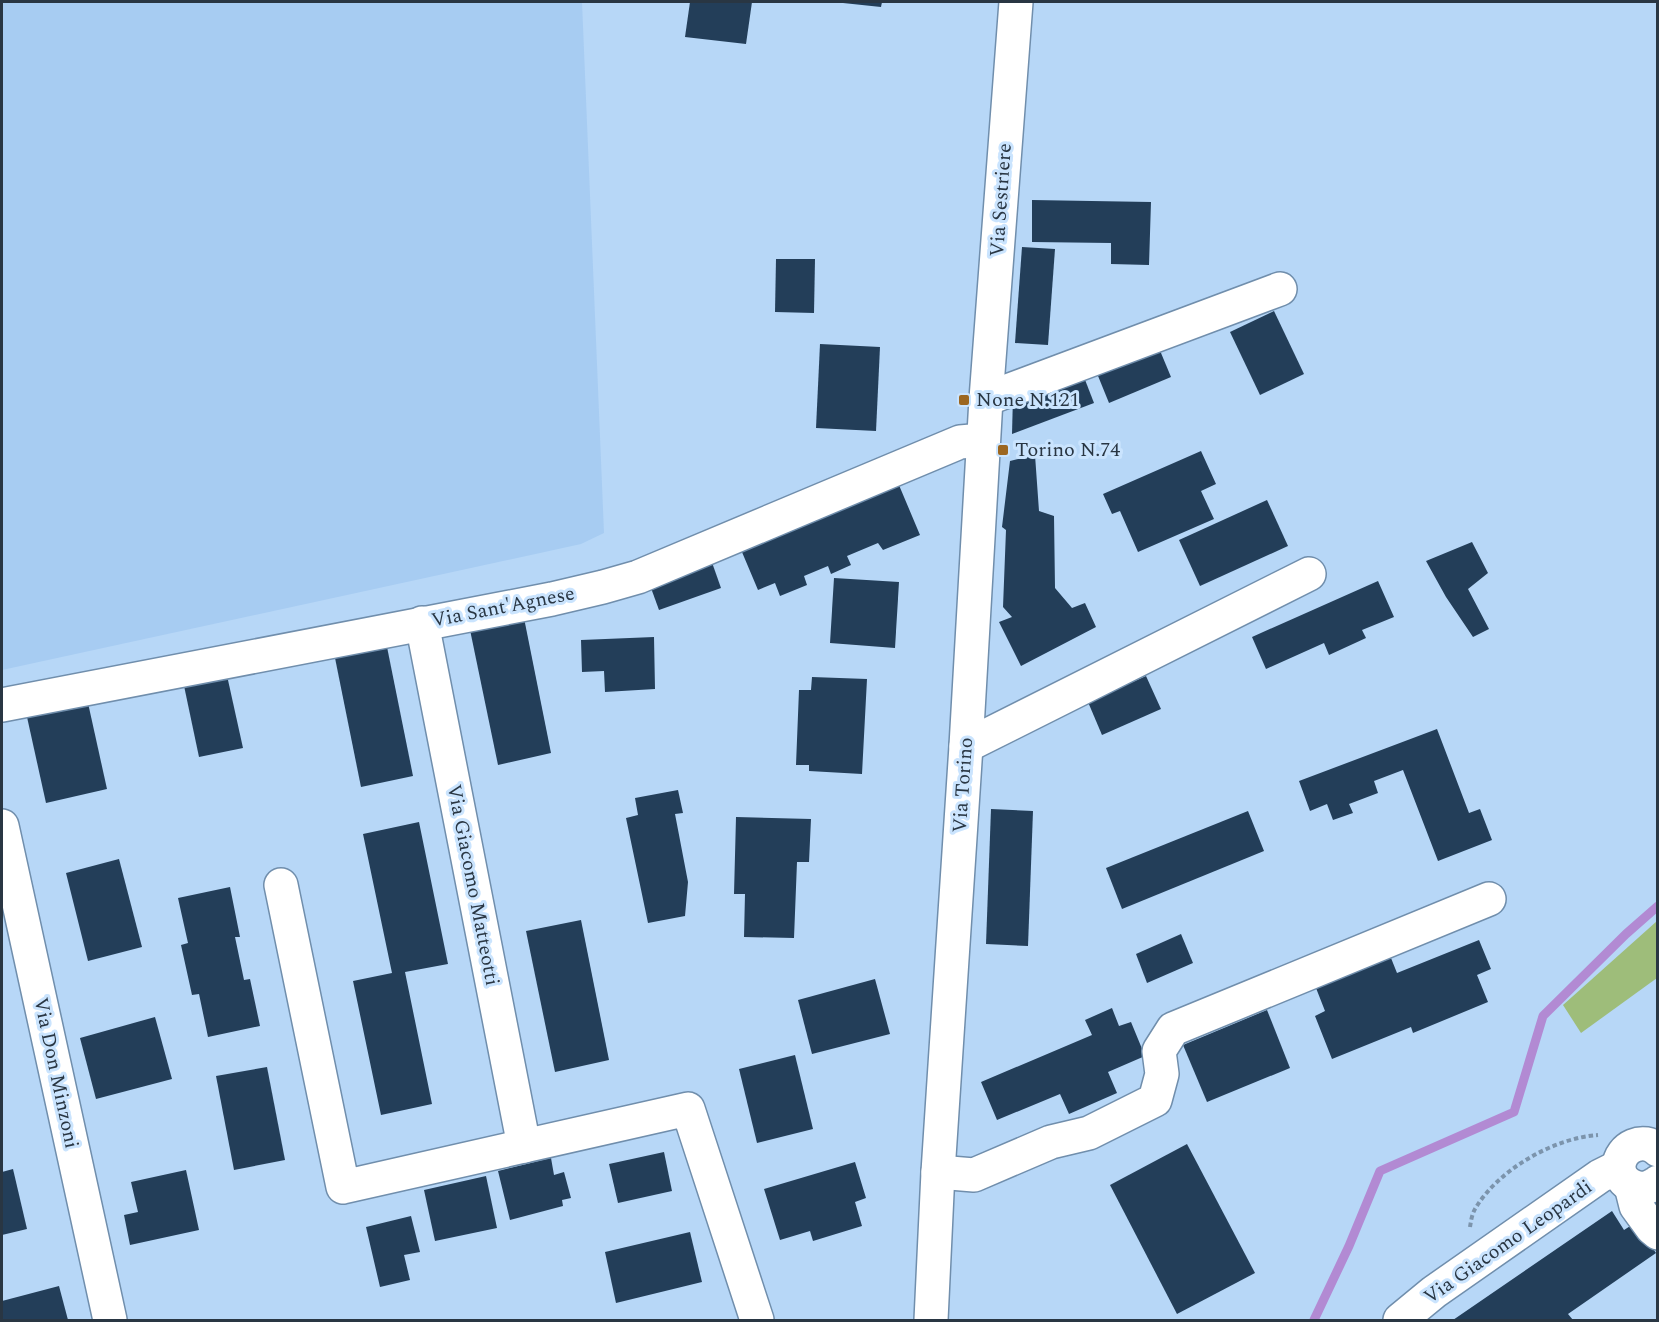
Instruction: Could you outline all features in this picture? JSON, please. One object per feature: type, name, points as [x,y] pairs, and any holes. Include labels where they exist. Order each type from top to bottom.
[{"type":"street","name":"Via Sestriere","points":[[986,399],[1016,2]]},
{"type":"street","points":[[986,399],[1280,289]]},
{"type":"street","name":"Via Torino","points":[[931,1320],[938,1172],[986,399]]},
{"type":"street","name":"Via Sant'Agnese","points":[[2,705],[603,587],[638,577],[960,442],[983,440]]},
{"type":"street","points":[[966,746],[1309,574]]},
{"type":"street","name":"Via Giacomo Matteotti","points":[[422,623],[524,1146]]},
{"type":"street","name":"Via Don Minzoni","points":[[2,826],[110,1320]]},
{"type":"street","points":[[281,885],[343,1187],[688,1109],[757,1320]]},
{"type":"street","points":[[938,1172],[974,1175],[1052,1143],[1089,1133],[1155,1100],[1162,1074],[1159,1051],[1173,1029],[1489,899]]},
{"type":"street","name":"Via Giacomo Leopardi","points":[[1636,1179],[1621,1155],[1634,1144],[1656,1146]]},
{"type":"street","name":"Via Giacomo Leopardi","points":[[1400,1320],[1434,1292],[1600,1176],[1636,1179]]},
{"type":"street","points":[[1636,1179],[1636,1206],[1658,1233]]},
{"type":"shaded area","points":[[2,2],[582,2],[604,533],[581,544],[2,670]]},
{"type":"green space","points":[[1657,921],[1657,978],[1581,1033],[1563,1005]]},
{"type":"building","points":[[690,2],[752,2],[746,44],[685,37]]},
{"type":"building","points":[[844,2],[882,2],[881,7]]},
{"type":"building","points":[[1032,200],[1151,202],[1149,265],[1111,264],[1111,243],[1032,242]]},
{"type":"building","points":[[1022,247],[1055,249],[1048,345],[1015,343]]},
{"type":"building","points":[[776,259],[815,259],[814,313],[775,312]]},
{"type":"building","points":[[1274,311],[1304,374],[1260,395],[1230,332]]},
{"type":"building","points":[[1156,341],[1171,377],[1109,403],[1094,366]]},
{"type":"building","points":[[820,344],[880,347],[876,431],[816,428]]},
{"type":"building","points":[[1082,372],[1094,403],[1012,434],[1013,396]]},
{"type":"building","points":[[1201,451],[1216,484],[1201,491],[1214,519],[1138,552],[1120,511],[1112,514],[1103,494]]},
{"type":"building","points":[[1035,455],[1039,511],[1054,516],[1055,588],[1072,608],[1085,603],[1096,627],[1021,666],[999,622],[1012,617],[1003,607],[1006,530],[1002,527],[1010,461]]},
{"type":"building","points":[[896,478],[920,535],[883,550],[878,543],[847,556],[851,565],[831,574],[828,566],[804,576],[807,585],[780,596],[775,583],[758,590],[739,545]]},
{"type":"building","points":[[1267,500],[1288,546],[1200,586],[1179,540]]},
{"type":"building","points":[[1472,542],[1488,573],[1468,589],[1489,629],[1473,637],[1446,597],[1426,561]]},
{"type":"building","points":[[709,554],[721,588],[659,610],[647,577]]},
{"type":"building","points":[[834,578],[899,582],[895,648],[830,643]]},
{"type":"building","points":[[1378,581],[1394,617],[1362,630],[1366,638],[1329,655],[1324,643],[1266,669],[1252,637]]},
{"type":"building","points":[[523,613],[551,753],[498,765],[469,625]]},
{"type":"building","points":[[385,637],[413,776],[361,787],[333,648]]},
{"type":"building","points":[[654,637],[655,689],[605,692],[604,671],[582,672],[581,640]]},
{"type":"building","points":[[226,671],[243,748],[199,757],[183,681]]},
{"type":"building","points":[[1146,676],[1161,709],[1102,735],[1088,702]]},
{"type":"building","points":[[812,677],[867,679],[862,774],[809,771],[809,765],[796,765],[799,690],[811,690]]},
{"type":"building","points":[[88,703],[107,789],[46,803],[27,717]]},
{"type":"building","points":[[1437,729],[1469,813],[1480,809],[1492,840],[1438,861],[1403,770],[1374,781],[1378,793],[1349,804],[1353,813],[1333,820],[1327,804],[1310,811],[1299,781]]},
{"type":"building","points":[[678,790],[683,813],[675,814],[688,882],[685,916],[648,923],[626,818],[638,815],[635,798]]},
{"type":"building","points":[[991,809],[1033,811],[1028,946],[986,944]]},
{"type":"building","points":[[1248,811],[1264,851],[1122,909],[1106,868]]},
{"type":"building","points":[[736,817],[811,819],[809,862],[797,862],[794,938],[744,937],[745,894],[734,894]]},
{"type":"building","points":[[419,822],[448,964],[405,972],[432,1104],[381,1115],[353,981],[392,973],[363,834]]},
{"type":"building","points":[[119,859],[142,947],[88,961],[66,873]]},
{"type":"building","points":[[230,887],[240,937],[235,937],[244,980],[250,979],[260,1026],[208,1037],[199,994],[192,995],[181,945],[188,943],[178,898]]},
{"type":"building","points":[[581,920],[609,1060],[555,1072],[526,931]]},
{"type":"building","points":[[1181,934],[1193,963],[1147,983],[1136,954]]},
{"type":"building","points":[[1479,940],[1491,969],[1477,975],[1488,1002],[1413,1033],[1411,1027],[1332,1059],[1315,1016],[1325,1011],[1316,988],[1391,958],[1397,973]]},
{"type":"building","points":[[875,979],[890,1034],[812,1054],[798,1000]]},
{"type":"building","points":[[1112,1008],[1119,1026],[1131,1022],[1145,1056],[1108,1072],[1117,1093],[1069,1114],[1060,1094],[997,1120],[981,1082],[1092,1035],[1085,1020]]},
{"type":"building","points":[[1267,1010],[1290,1068],[1207,1102],[1183,1045]]},
{"type":"building","points":[[155,1017],[172,1079],[96,1099],[80,1038]]},
{"type":"building","points":[[795,1055],[813,1129],[757,1143],[739,1069]]},
{"type":"building","points":[[267,1067],[285,1160],[234,1170],[216,1076]]},
{"type":"building","points":[[1187,1144],[1255,1273],[1177,1314],[1110,1185]]},
{"type":"building","points":[[664,1152],[672,1191],[618,1203],[609,1164]]},
{"type":"building","points":[[551,1158],[554,1175],[564,1172],[571,1198],[562,1200],[563,1206],[510,1220],[498,1171]]},
{"type":"building","points":[[855,1162],[866,1198],[855,1202],[862,1226],[813,1241],[810,1231],[780,1240],[764,1189]]},
{"type":"building","points":[[13,1169],[27,1229],[2,1235],[2,1172]]},
{"type":"building","points":[[186,1170],[199,1230],[130,1245],[124,1215],[138,1212],[131,1182]]},
{"type":"building","points":[[486,1176],[497,1228],[435,1241],[424,1190]]},
{"type":"building","points":[[1612,1211],[1624,1230],[1635,1223],[1656,1253],[1568,1314],[1573,1320],[1453,1320]]},
{"type":"building","points":[[411,1216],[420,1252],[404,1255],[410,1280],[380,1287],[366,1227]]},
{"type":"building","points":[[690,1232],[702,1282],[616,1303],[605,1252]]},
{"type":"building","points":[[59,1286],[68,1320],[2,1320],[2,1301]]},
{"type":"waterway","points":[[1314,1320],[1349,1246],[1380,1171],[1514,1112],[1543,1016],[1626,934],[1658,906]]},
{"type":"place","name":"None N.121","points":[[964,400]]},
{"type":"place","name":"Torino N.74","points":[[1003,450]]}]
